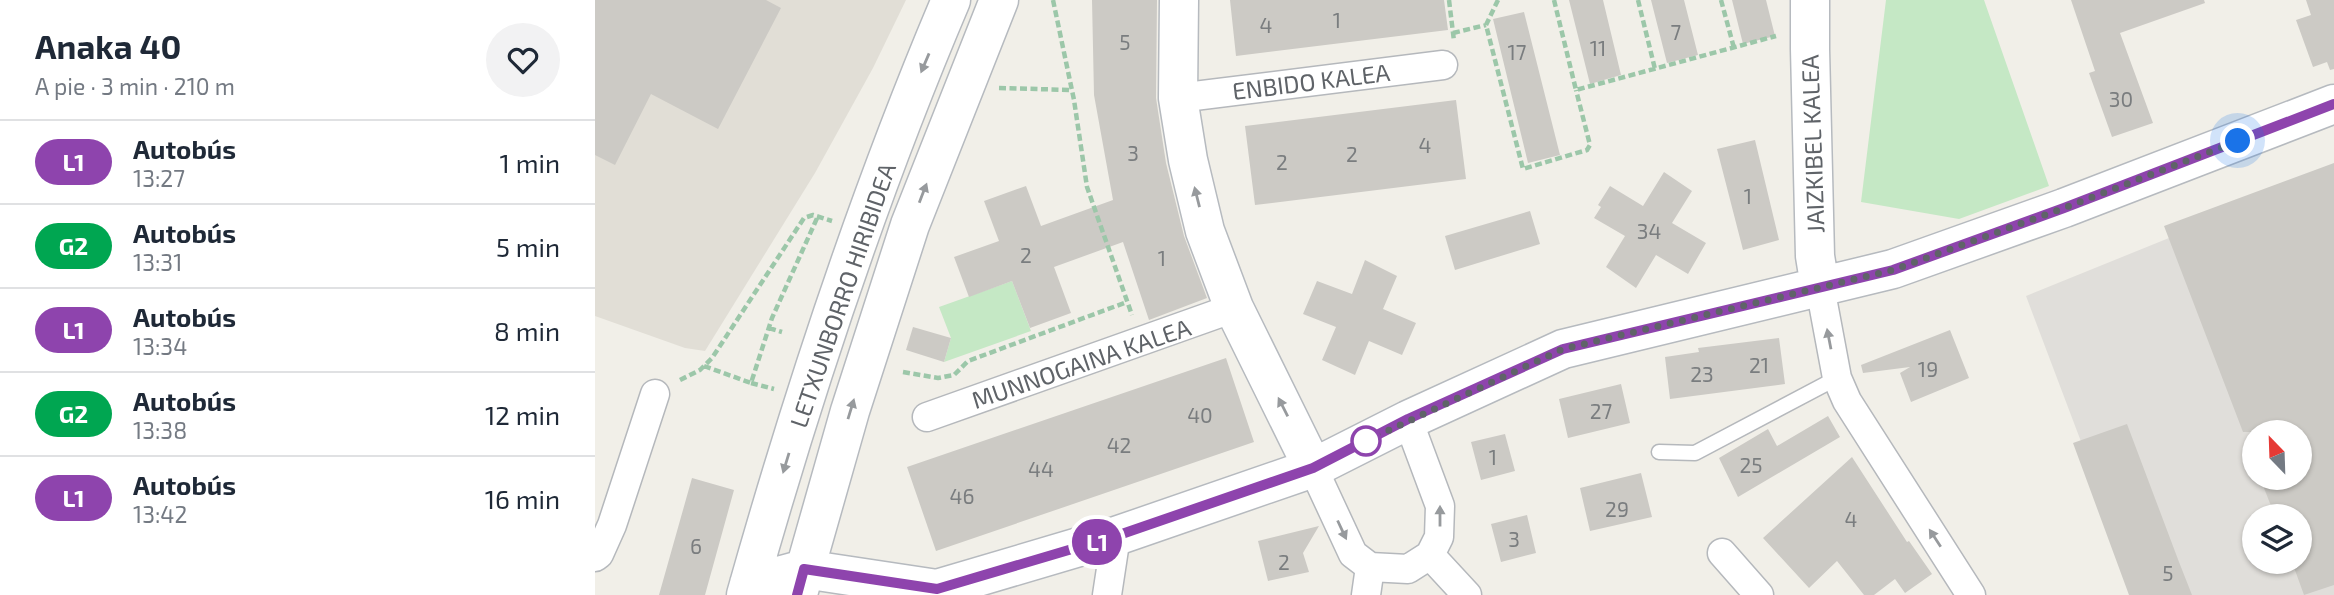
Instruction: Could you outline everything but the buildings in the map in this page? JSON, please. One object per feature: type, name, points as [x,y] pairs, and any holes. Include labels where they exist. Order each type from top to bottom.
[{"type":"street","name":"LETXUNBORRO HIRIBIDEA","points":[[748,589],[805,398],[864,220],[951,0]]},
{"type":"street","name":"LETXUNBORRO HIRIBIDEA","points":[[801,582],[851,411],[910,225],[999,0]]},
{"type":"street","points":[[1179,0],[1178,98],[1188,160],[1205,231],[1234,307],[1353,554],[1370,567],[1419,562],[1467,595]]},
{"type":"street","name":"JAIZKIBEL KALEA","points":[[1811,0],[1815,256],[1820,287]]},
{"type":"street","name":"ENBIDO KALEA","points":[[1178,98],[1443,65]]},
{"type":"street","points":[[748,589],[801,582],[937,592],[1116,536],[1313,468],[1408,419],[1563,349],[1893,270],[2064,208],[2334,104]]},
{"type":"street","points":[[1820,287],[1837,379],[1847,401],[1972,595]]},
{"type":"street","name":"MUNNOGAINA KALEA","points":[[927,417],[1143,342],[1234,307]]},
{"type":"street","points":[[595,557],[613,525],[655,394]]},
{"type":"street","points":[[1408,419],[1440,506],[1439,537],[1419,562]]},
{"type":"street","points":[[1107,595],[1116,536]]},
{"type":"street","points":[[1722,554],[1759,595]]},
{"type":"street","points":[[1366,595],[1370,567]]},
{"type":"lane","points":[[1659,452],[1695,453],[1837,379]]},
{"type":"path","points":[[1053,0],[1072,90],[1087,187],[1143,342]]},
{"type":"path","points":[[1449,0],[1453,33],[1486,25]]},
{"type":"path","points":[[1498,0],[1486,25],[1523,169],[1587,150],[1590,145],[1554,0]]},
{"type":"path","points":[[1638,0],[1655,69]]},
{"type":"path","points":[[1721,0],[1734,48]]},
{"type":"path","points":[[1576,90],[1785,34]]},
{"type":"path","points":[[996,88],[1072,90]]},
{"type":"path","points":[[751,383],[769,328],[818,216]]},
{"type":"path","points":[[655,394],[704,366],[712,358],[804,218]]},
{"type":"path","points":[[903,372],[938,378],[954,375],[968,360],[1127,302]]},
{"type":"path","points":[[769,328],[782,332]]},
{"type":"path","points":[[704,366],[778,390]]},
{"type":"shaded area","points":[[595,0],[906,0],[873,68],[815,173],[705,351],[685,348],[595,316]]},
{"type":"shaded area","points":[[2334,171],[2334,595],[2139,595],[2026,296]]},
{"type":"green space","points":[[1886,0],[1984,0],[2049,186],[1959,219],[1861,202]]},
{"type":"green space","points":[[1012,281],[1031,331],[944,362],[951,338],[939,307]]},
{"type":"bus line","name":"L1","points":[[797,595],[804,569],[937,589],[1116,536],[1313,468],[1408,419],[1563,349],[1893,270],[2064,208],[2334,104]]},
{"type":"route","points":[[1366,441],[1408,419],[1563,349],[1893,270],[2238,141]]}]
